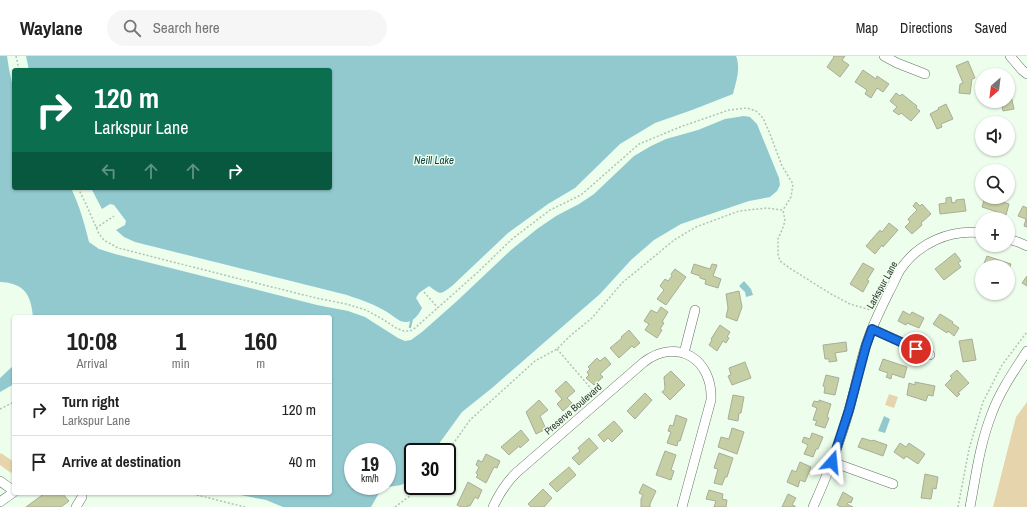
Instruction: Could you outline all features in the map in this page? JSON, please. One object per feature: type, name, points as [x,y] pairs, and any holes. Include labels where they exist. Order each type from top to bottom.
[{"type":"street","points":[[884,56],[925,74]]},
{"type":"street","points":[[1010,56],[1027,74]]},
{"type":"street","name":"Larkspur Lane","points":[[813,507],[832,462],[849,410],[872,329],[900,270],[910,258],[935,240],[964,232],[975,233]]},
{"type":"street","points":[[1015,241],[1027,246]]},
{"type":"street","points":[[682,507],[711,400],[712,389],[705,371],[699,363],[691,356],[684,353],[695,310]]},
{"type":"street","points":[[872,329],[930,356]]},
{"type":"street","name":"Preserve Boulevard","points":[[493,507],[500,492],[516,473],[652,356],[661,352],[671,351],[684,353]]},
{"type":"street","points":[[970,507],[984,436],[992,412],[1027,351]]},
{"type":"street","points":[[832,462],[893,484]]},
{"type":"street","points":[[0,481],[12,490]]},
{"type":"street","points":[[0,502],[12,493]]},
{"type":"street","points":[[76,507],[82,495]]},
{"type":"path","points":[[16,56],[19,68]]},
{"type":"path","points":[[79,190],[99,234],[104,240],[118,248],[316,298],[346,304],[366,310],[396,328],[404,331],[410,331],[438,308],[512,239],[550,210],[581,195],[639,144],[680,127],[729,110],[747,108],[756,111],[762,118],[770,134],[782,166],[793,184],[791,197],[783,210],[785,221],[778,239],[778,254],[780,261],[831,294],[850,304],[878,314]]},
{"type":"path","points":[[454,443],[470,420],[535,361],[557,350],[571,335],[592,318],[622,283],[674,240],[696,227],[739,211],[768,208],[783,210]]},
{"type":"path","points":[[96,228],[114,216]]},
{"type":"path","points":[[424,292],[438,308]]},
{"type":"path","points":[[557,350],[600,400]]},
{"type":"path","points":[[0,409],[12,403]]},
{"type":"path","points":[[196,495],[245,507]]},
{"type":"path","points":[[395,507],[411,495]]},
{"type":"shaded area","points":[[889,394],[898,397],[894,408],[885,405]]},
{"type":"shaded area","points":[[1027,402],[1027,507],[993,507],[1016,417]]},
{"type":"shaded area","points":[[1,453],[12,461],[11,473],[0,465]]},
{"type":"water","points":[[0,56],[7,56],[12,83],[12,190],[72,190],[82,215],[89,242],[99,249],[317,305],[348,311],[365,317],[405,341],[411,340],[422,332],[511,250],[537,229],[594,194],[634,156],[666,139],[698,130],[725,119],[744,116],[750,117],[757,124],[779,178],[780,185],[777,191],[770,197],[749,201],[681,224],[654,240],[631,260],[600,294],[492,388],[462,412],[440,443],[404,443],[404,484],[396,486],[396,443],[344,443],[344,495],[378,495],[371,507],[283,507],[266,500],[240,495],[332,495],[332,315],[33,315],[28,296],[25,291],[15,285],[0,282]]},
{"type":"water","name":"Neill Lake","points":[[26,56],[736,56],[738,65],[737,80],[733,94],[655,123],[620,144],[575,188],[548,204],[508,233],[448,289],[440,293],[429,286],[419,293],[416,298],[422,308],[418,315],[409,322],[400,321],[374,305],[347,295],[135,242],[124,237],[116,230],[125,225],[126,221],[114,205],[110,204],[102,209],[92,190],[332,190],[332,68],[29,68]]},
{"type":"water","points":[[744,281],[751,289],[753,295],[746,297],[745,292],[739,286]]},
{"type":"water","points":[[12,367],[12,385],[0,392],[0,378]]},
{"type":"water","points":[[884,416],[890,419],[885,433],[878,431]]},
{"type":"building","points":[[833,56],[845,56],[842,60],[849,65],[840,77],[827,67],[834,57]]},
{"type":"building","points":[[968,61],[975,78],[972,79],[970,94],[959,93],[960,84],[963,83],[956,66]]},
{"type":"building","points":[[863,70],[876,79],[877,76],[889,84],[883,92],[877,88],[871,98],[865,94],[867,90],[855,82]]},
{"type":"building","points":[[896,93],[900,96],[902,94],[917,106],[916,108],[920,111],[911,121],[901,113],[899,115],[893,111],[897,107],[890,101]]},
{"type":"building","points":[[946,104],[953,119],[941,124],[942,127],[937,129],[930,114]]},
{"type":"building","points":[[1002,108],[1014,108],[1014,109],[1003,111]]},
{"type":"building","points":[[951,197],[952,203],[956,202],[956,200],[964,199],[966,211],[940,214],[939,204],[946,203],[946,198]]},
{"type":"building","points":[[916,202],[920,206],[922,204],[931,214],[912,234],[905,227],[910,222],[908,219],[917,210],[913,206]]},
{"type":"building","points":[[983,204],[1009,204],[1007,212],[997,212],[982,207]]},
{"type":"building","points":[[1023,206],[1027,208],[1027,227],[1024,226],[1026,219],[1018,216]]},
{"type":"building","points":[[889,223],[898,230],[875,254],[866,246],[880,230],[882,232]]},
{"type":"building","points":[[955,253],[961,261],[958,263],[961,267],[944,280],[935,269]]},
{"type":"building","points":[[987,256],[999,260],[985,260]]},
{"type":"building","points":[[863,263],[874,269],[867,280],[869,281],[863,292],[850,284]]},
{"type":"building","points":[[694,264],[710,269],[712,264],[717,265],[713,276],[721,279],[718,288],[705,284],[706,280],[691,273]]},
{"type":"building","points":[[675,269],[686,277],[666,305],[657,299],[664,290],[660,286],[665,279],[668,281]]},
{"type":"building","points":[[1027,276],[1027,286],[1022,283]]},
{"type":"building","points":[[739,291],[742,307],[737,321],[726,317],[728,308],[726,294]]},
{"type":"building","points":[[661,307],[668,312],[662,322],[664,323],[660,329],[662,330],[657,338],[645,330],[649,324],[644,321],[651,310],[657,313]]},
{"type":"building","points":[[903,311],[910,315],[912,312],[924,318],[919,328],[907,323],[906,325],[898,321]]},
{"type":"building","points":[[940,314],[953,322],[952,323],[959,328],[954,336],[948,331],[947,333],[933,324]]},
{"type":"building","points":[[720,325],[730,332],[726,343],[723,341],[717,351],[709,345]]},
{"type":"building","points":[[629,330],[640,343],[634,348],[632,346],[619,358],[610,348]]},
{"type":"building","points":[[972,339],[976,360],[963,362],[959,341]]},
{"type":"building","points":[[846,342],[847,351],[835,353],[837,361],[829,362],[829,359],[825,359],[823,345]]},
{"type":"building","points":[[605,357],[611,364],[600,374],[603,377],[594,385],[586,378],[589,375],[587,372],[590,369],[588,367],[597,358],[600,361]]},
{"type":"building","points":[[883,359],[907,367],[904,378],[892,374],[891,379],[886,377],[888,373],[879,370]]},
{"type":"building","points":[[745,362],[751,378],[732,385],[728,376],[731,375],[729,368]]},
{"type":"building","points":[[957,370],[969,383],[958,393],[960,394],[957,397],[945,385],[952,378],[950,376]]},
{"type":"building","points":[[671,371],[685,385],[670,400],[662,392],[665,389],[664,377]]},
{"type":"building","points":[[826,375],[839,378],[835,395],[824,393],[825,387],[823,386]]},
{"type":"building","points":[[566,381],[575,391],[567,398],[572,403],[563,411],[557,404],[562,399],[555,391]]},
{"type":"building","points":[[915,382],[935,386],[933,396],[928,395],[926,401],[907,395],[909,383],[915,385]]},
{"type":"building","points":[[645,393],[652,400],[635,419],[627,411]]},
{"type":"building","points":[[733,395],[744,397],[738,421],[728,419]]},
{"type":"building","points":[[539,400],[548,410],[540,416],[546,429],[536,434],[526,412]]},
{"type":"building","points":[[819,400],[831,404],[827,417],[829,418],[825,428],[815,425],[817,421],[813,420],[817,408],[812,406],[814,401],[819,402]]},
{"type":"building","points":[[676,415],[687,419],[677,446],[667,443],[671,432],[668,431],[670,425],[673,426]]},
{"type":"building","points":[[614,421],[623,431],[612,442],[608,438],[604,442],[598,435]]},
{"type":"building","points":[[732,428],[744,432],[737,454],[718,447],[721,437],[729,439]]},
{"type":"building","points":[[521,430],[529,440],[509,455],[501,447]]},
{"type":"building","points":[[812,433],[823,437],[813,457],[804,454],[808,445],[802,442],[804,437],[810,439]]},
{"type":"building","points":[[589,438],[598,448],[579,465],[572,458],[580,451],[578,448]]},
{"type":"building","points":[[862,438],[887,445],[883,456],[858,447]]},
{"type":"building","points":[[900,443],[906,447],[909,443],[925,454],[918,464],[906,456],[904,459],[894,452]]},
{"type":"building","points":[[665,451],[676,455],[671,470],[674,471],[671,480],[656,475]]},
{"type":"building","points":[[719,453],[733,458],[727,477],[725,477],[722,485],[714,483],[718,469],[714,468]]},
{"type":"building","points":[[486,454],[500,461],[497,468],[494,467],[486,483],[476,477],[478,475],[476,473],[479,467],[476,465],[478,460],[482,462]]},
{"type":"building","points":[[800,462],[811,467],[805,482],[800,480],[798,487],[787,482],[792,470],[796,472]]},
{"type":"building","points":[[569,467],[576,475],[557,492],[549,484]]},
{"type":"building","points":[[925,474],[938,477],[936,489],[933,488],[931,499],[921,498]]},
{"type":"building","points":[[468,482],[482,490],[478,499],[475,497],[470,506],[468,505],[468,507],[461,507],[457,505]]},
{"type":"building","points":[[643,484],[656,491],[650,507],[641,507],[641,499],[643,495],[639,493]]},
{"type":"building","points":[[543,489],[552,498],[544,507],[531,507],[528,504]]},
{"type":"building","points":[[709,490],[723,494],[722,499],[727,500],[726,507],[714,507],[716,501],[706,499]]},
{"type":"building","points":[[843,492],[853,498],[851,503],[849,502],[847,504],[853,507],[841,507],[837,505]]},
{"type":"building","points":[[788,494],[796,498],[792,505],[795,507],[782,507]]},
{"type":"building","points":[[42,495],[64,495],[69,501],[61,507],[26,507]]},
{"type":"waterway","points":[[410,327],[412,318]]},
{"type":"route","points":[[832,462],[849,410],[872,329],[916,349]]}]
